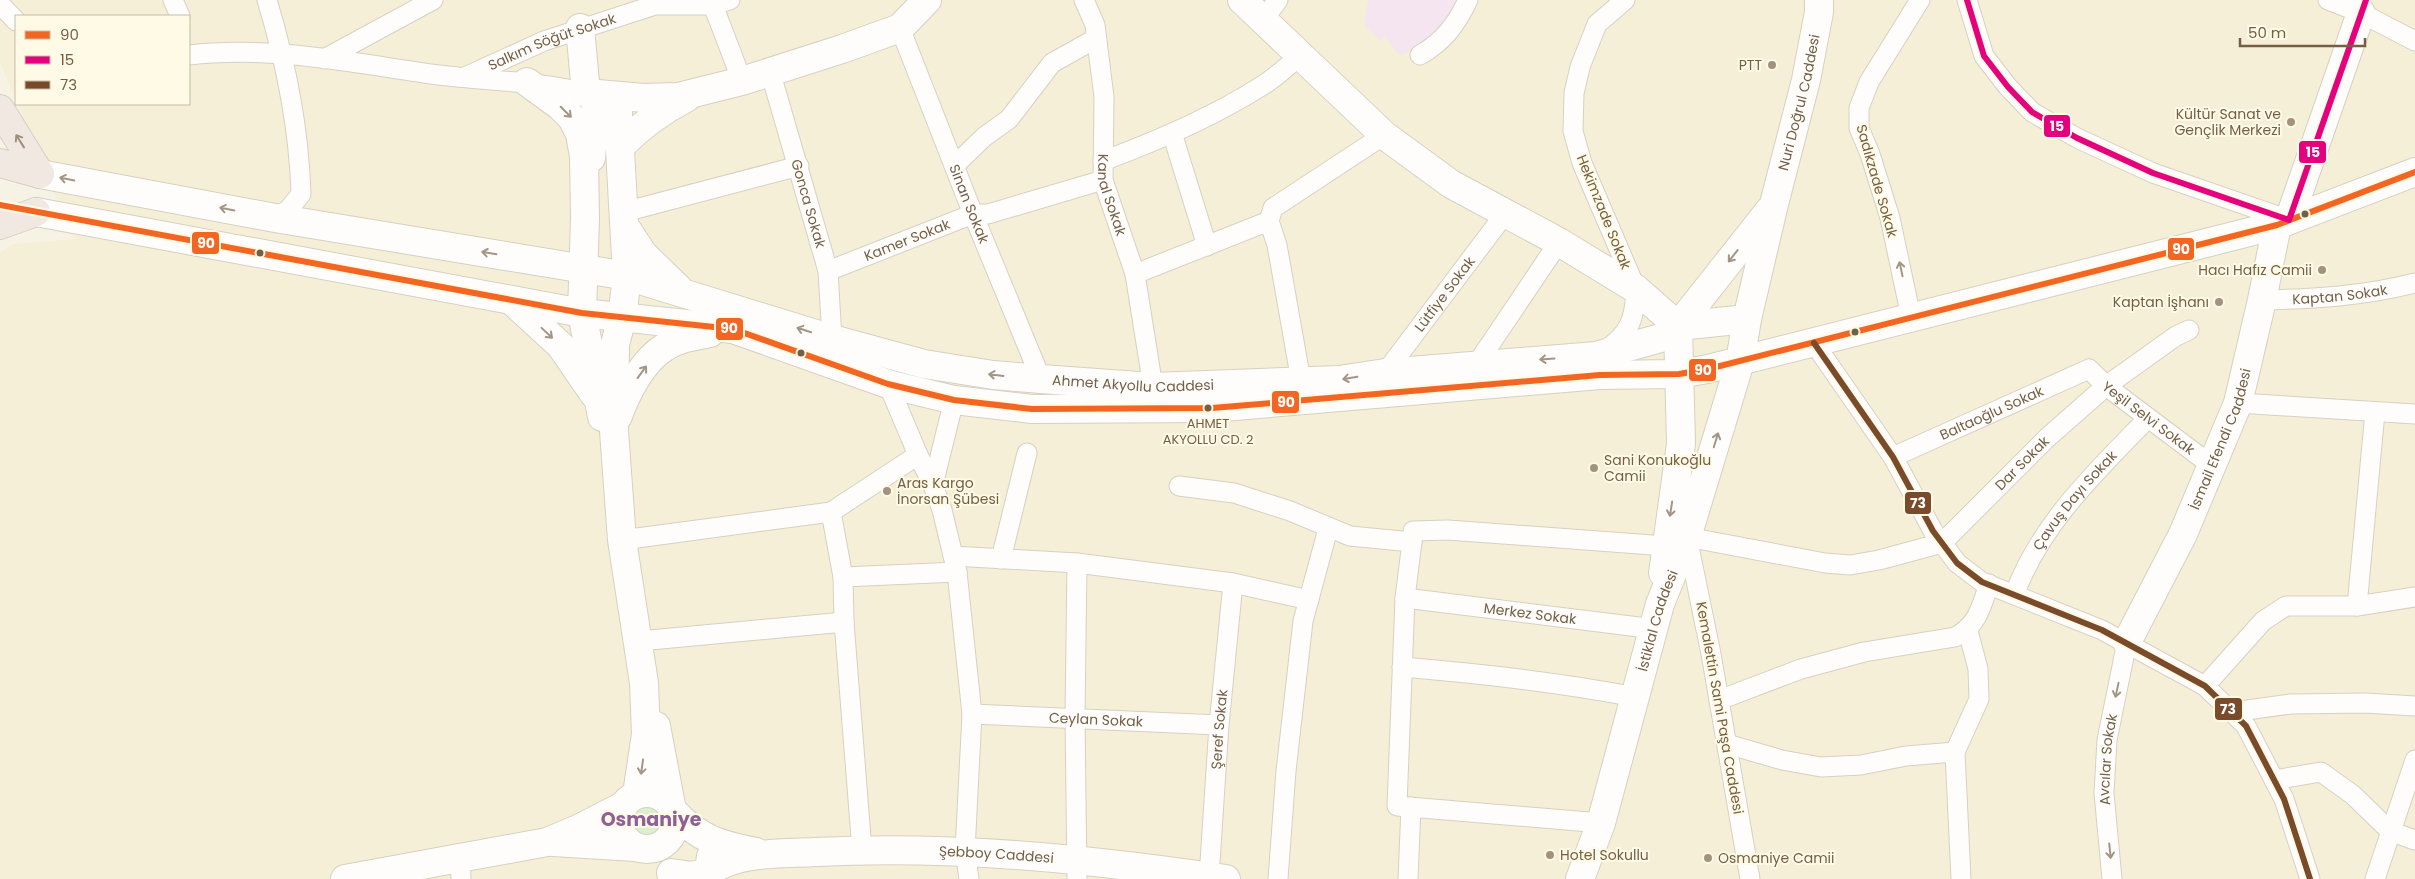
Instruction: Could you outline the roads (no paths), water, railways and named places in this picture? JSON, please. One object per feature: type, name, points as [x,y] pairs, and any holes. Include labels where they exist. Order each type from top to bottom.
[{"type":"highway","points":[[0,109],[40,174]]},
{"type":"highway","points":[[0,163],[40,174]]},
{"type":"highway","points":[[0,205],[36,212]]},
{"type":"highway","points":[[0,226],[36,212]]},
{"type":"main road","points":[[600,95],[678,97],[742,81],[900,28],[927,0]]},
{"type":"main road","points":[[1242,0],[1271,10],[1300,56],[1384,135],[1451,184],[1558,242],[1636,289],[1678,326],[1681,444],[1676,542]]},
{"type":"main road","name":"Nuri Doğrul Caddesi","points":[[1740,362],[1747,319],[1806,80],[1819,12],[1819,0]]},
{"type":"main road","name":"İsmail Efendi Caddesi","points":[[2127,642],[2183,534],[2238,403],[2262,300],[2283,222],[2364,6]]},
{"type":"main road","points":[[580,28],[600,95],[621,146],[625,220],[627,276],[622,318],[615,344],[614,430],[622,540],[639,641],[644,683],[646,734],[630,800],[619,815],[619,825],[622,834],[673,876],[709,876],[721,863],[765,854]]},
{"type":"main road","points":[[527,82],[560,106],[572,118],[580,134],[584,156],[585,218],[582,313],[619,509]]},
{"type":"main road","points":[[621,146],[639,127],[663,110],[697,92]]},
{"type":"main road","points":[[537,261],[554,253],[564,244],[585,218],[600,95]]},
{"type":"main road","points":[[1598,366],[1679,374],[1740,362],[2001,293],[2283,222],[2415,172]]},
{"type":"main road","name":"Ahmet Akyollu Caddesi","points":[[40,174],[275,218],[627,276],[681,291],[832,339],[924,364],[993,375],[1153,387],[1339,380],[1385,373],[1476,365],[1598,366]]},
{"type":"main road","name":"Nuri Doğrul Caddesi","points":[[1678,326],[1774,204]]},
{"type":"main road","points":[[36,212],[511,300],[561,346],[599,402]]},
{"type":"main road","points":[[625,220],[643,254],[681,291]]},
{"type":"main road","name":"Ahmet Akyollu Caddesi","points":[[511,300],[582,313],[733,329],[888,384],[954,400],[1032,409],[1212,408],[1598,366]]},
{"type":"main road","points":[[1598,366],[1664,337],[1678,326],[1747,319]]},
{"type":"main road","points":[[614,430],[624,399],[649,362],[664,347],[686,337],[733,329]]},
{"type":"main road","name":"İstiklal Caddesi","points":[[1580,879],[1601,823],[1676,542],[1740,362]]},
{"type":"main road","points":[[1598,366],[1657,392],[1672,409],[1681,444]]},
{"type":"main road","points":[[547,842],[654,849],[669,840],[676,822],[654,713],[644,683]]},
{"type":"main road","points":[[345,879],[461,869],[547,842],[578,829],[630,800],[656,794],[673,809],[687,827],[703,837],[722,845],[765,854]]},
{"type":"main road","points":[[703,837],[712,860],[709,876]]},
{"type":"main road","name":"Şebboy Caddesi","points":[[765,854],[862,850],[965,851],[1077,869],[1217,878]]},
{"type":"street","points":[[173,0],[180,15]]},
{"type":"street","points":[[267,0],[283,53],[300,156],[301,194],[305,210],[314,224]]},
{"type":"street","points":[[324,59],[433,0]]},
{"type":"street","name":"Kanal Sokak","points":[[1084,0],[1095,24],[1104,97],[1103,180],[1136,274],[1153,387]]},
{"type":"street","points":[[1420,55],[1438,44],[1458,20],[1468,0]]},
{"type":"street","name":"Hekimzade Sokak","points":[[1625,0],[1597,24],[1580,67],[1576,84],[1573,131],[1582,163],[1636,289]]},
{"type":"street","name":"Sadıkzade Sokak","points":[[1910,317],[1890,218],[1870,154],[1859,128],[1859,108],[1869,82],[1920,0]]},
{"type":"street","points":[[1967,0],[1984,56],[2008,87],[2032,112],[2077,138],[2177,183],[2283,222]]},
{"type":"street","points":[[2328,0],[2364,6],[2415,41]]},
{"type":"street","points":[[721,3],[742,81]]},
{"type":"street","name":"Salkım Söğüt Sokak","points":[[464,78],[544,41],[655,5],[721,3]]},
{"type":"street","points":[[0,4],[15,19]]},
{"type":"street","name":"Sinan Sokak","points":[[900,28],[956,165],[973,214],[1041,379]]},
{"type":"street","points":[[956,165],[984,137],[1009,119],[1052,63],[1096,39]]},
{"type":"street","points":[[190,50],[283,53],[464,78],[527,82],[600,95]]},
{"type":"street","points":[[1103,161],[1172,133],[1224,108],[1262,86],[1300,56]]},
{"type":"street","name":"Gonca Sokak","points":[[770,71],[828,271],[832,339]]},
{"type":"street","points":[[1172,133],[1207,246]]},
{"type":"street","points":[[1301,381],[1278,246],[1269,221],[1273,208],[1384,135]]},
{"type":"street","points":[[625,220],[799,166]]},
{"type":"street","name":"Kamer Sokak","points":[[828,271],[973,214],[988,214],[1103,180]]},
{"type":"street","points":[[275,218],[289,209],[301,194]]},
{"type":"street","name":"Lütfiye Sokak","points":[[1385,373],[1504,214]]},
{"type":"street","points":[[1136,274],[1269,221]]},
{"type":"street","points":[[1476,365],[1558,242]]},
{"type":"street","name":"Kaptan Sokak","points":[[2262,300],[2324,299],[2377,292],[2415,284]]},
{"type":"street","points":[[1598,366],[1628,329],[1635,312],[1636,289]]},
{"type":"street","name":"Dar Sokak","points":[[1942,543],[2047,438],[2106,386],[2176,336],[2188,330]]},
{"type":"street","points":[[1814,343],[1893,458],[1933,531],[1957,562],[1989,584],[2127,642],[2205,686],[2246,726],[2284,799],[2310,879]]},
{"type":"street","name":"Yeşil Selvi Sokak","points":[[2089,369],[2106,386],[2211,464]]},
{"type":"street","name":"Baltaoğlu Sokak","points":[[1893,458],[2089,369]]},
{"type":"street","points":[[888,384],[933,485],[955,564],[972,714],[965,851],[969,879]]},
{"type":"street","points":[[933,485],[954,400]]},
{"type":"street","points":[[2238,403],[2415,414]]},
{"type":"street","points":[[2357,606],[2375,412]]},
{"type":"street","name":"Çavuş Dayı Sokak","points":[[2015,594],[2052,523],[2088,481],[2148,418]]},
{"type":"street","points":[[622,540],[831,512],[918,454]]},
{"type":"street","points":[[1001,559],[1027,454]]},
{"type":"street","points":[[1178,486],[1234,493],[1290,511],[1328,529],[1350,536],[1412,542]]},
{"type":"street","points":[[831,512],[843,577],[844,622],[862,850]]},
{"type":"street","points":[[1278,879],[1286,771],[1303,621],[1328,529]]},
{"type":"street","points":[[1601,823],[1397,806],[1405,598],[1413,531],[1448,530],[1676,542],[1850,565],[1879,560],[1942,543]]},
{"type":"street","name":"Kemalettin Sami Paşa Caddesi","points":[[1676,542],[1719,700],[1750,879]]},
{"type":"street","points":[[843,577],[1001,559],[1077,563],[1233,583],[1309,600]]},
{"type":"street","points":[[1077,563],[1075,718],[1077,869]]},
{"type":"street","name":"Şeref Sokak","points":[[1217,878],[1219,725],[1233,583]]},
{"type":"street","points":[[1719,700],[1801,669],[1864,652],[1955,637],[1968,630],[1978,616],[1989,584]]},
{"type":"street","points":[[2205,686],[2263,621],[2286,606],[2357,606],[2415,596]]},
{"type":"street","name":"Merkez Sokak","points":[[1405,598],[1657,617]]},
{"type":"street","points":[[639,641],[844,622]]},
{"type":"street","points":[[1961,879],[1955,752],[1979,699],[1978,669],[1968,630]]},
{"type":"street","name":"Avcılar Sokak","points":[[2112,879],[2104,793],[2107,740],[2127,642]]},
{"type":"street","points":[[1402,667],[1515,677],[1635,697]]},
{"type":"street","points":[[2233,712],[2290,704],[2366,703],[2415,706]]},
{"type":"street","name":"Ceylan Sokak","points":[[972,714],[1219,725]]},
{"type":"street","points":[[1727,744],[1782,760],[1821,767],[1860,765],[1906,756],[1955,752]]},
{"type":"street","points":[[2375,879],[2415,760]]},
{"type":"street","points":[[2274,780],[2321,772],[2353,795],[2390,830],[2415,840]]},
{"type":"street","points":[[1408,879],[1411,807]]},
{"type":"street","points":[[958,879],[965,851]]},
{"type":"place","name":"PTT","points":[[1772,65]]},
{"type":"place","name":"Kültür Sanat ve Gençlik Merkezi","points":[[2291,122]]},
{"type":"place","name":"Hacı Hafız Camii","points":[[2322,270]]},
{"type":"place","name":"Kaptan İşhanı","points":[[2219,302]]},
{"type":"place","name":"AHMET AKYOLLU CD. 2","points":[[1208,408]]},
{"type":"place","name":"Sani Konukoğlu Camii","points":[[1594,468]]},
{"type":"place","name":"Aras Kargo İnorsan Şübesi","points":[[887,491]]},
{"type":"place","name":"Hotel Sokullu","points":[[1550,855]]},
{"type":"place","name":"Osmaniye Camii","points":[[1708,858]]},
{"type":"district","name":"Osmaniye","points":[[651,819]]}]
